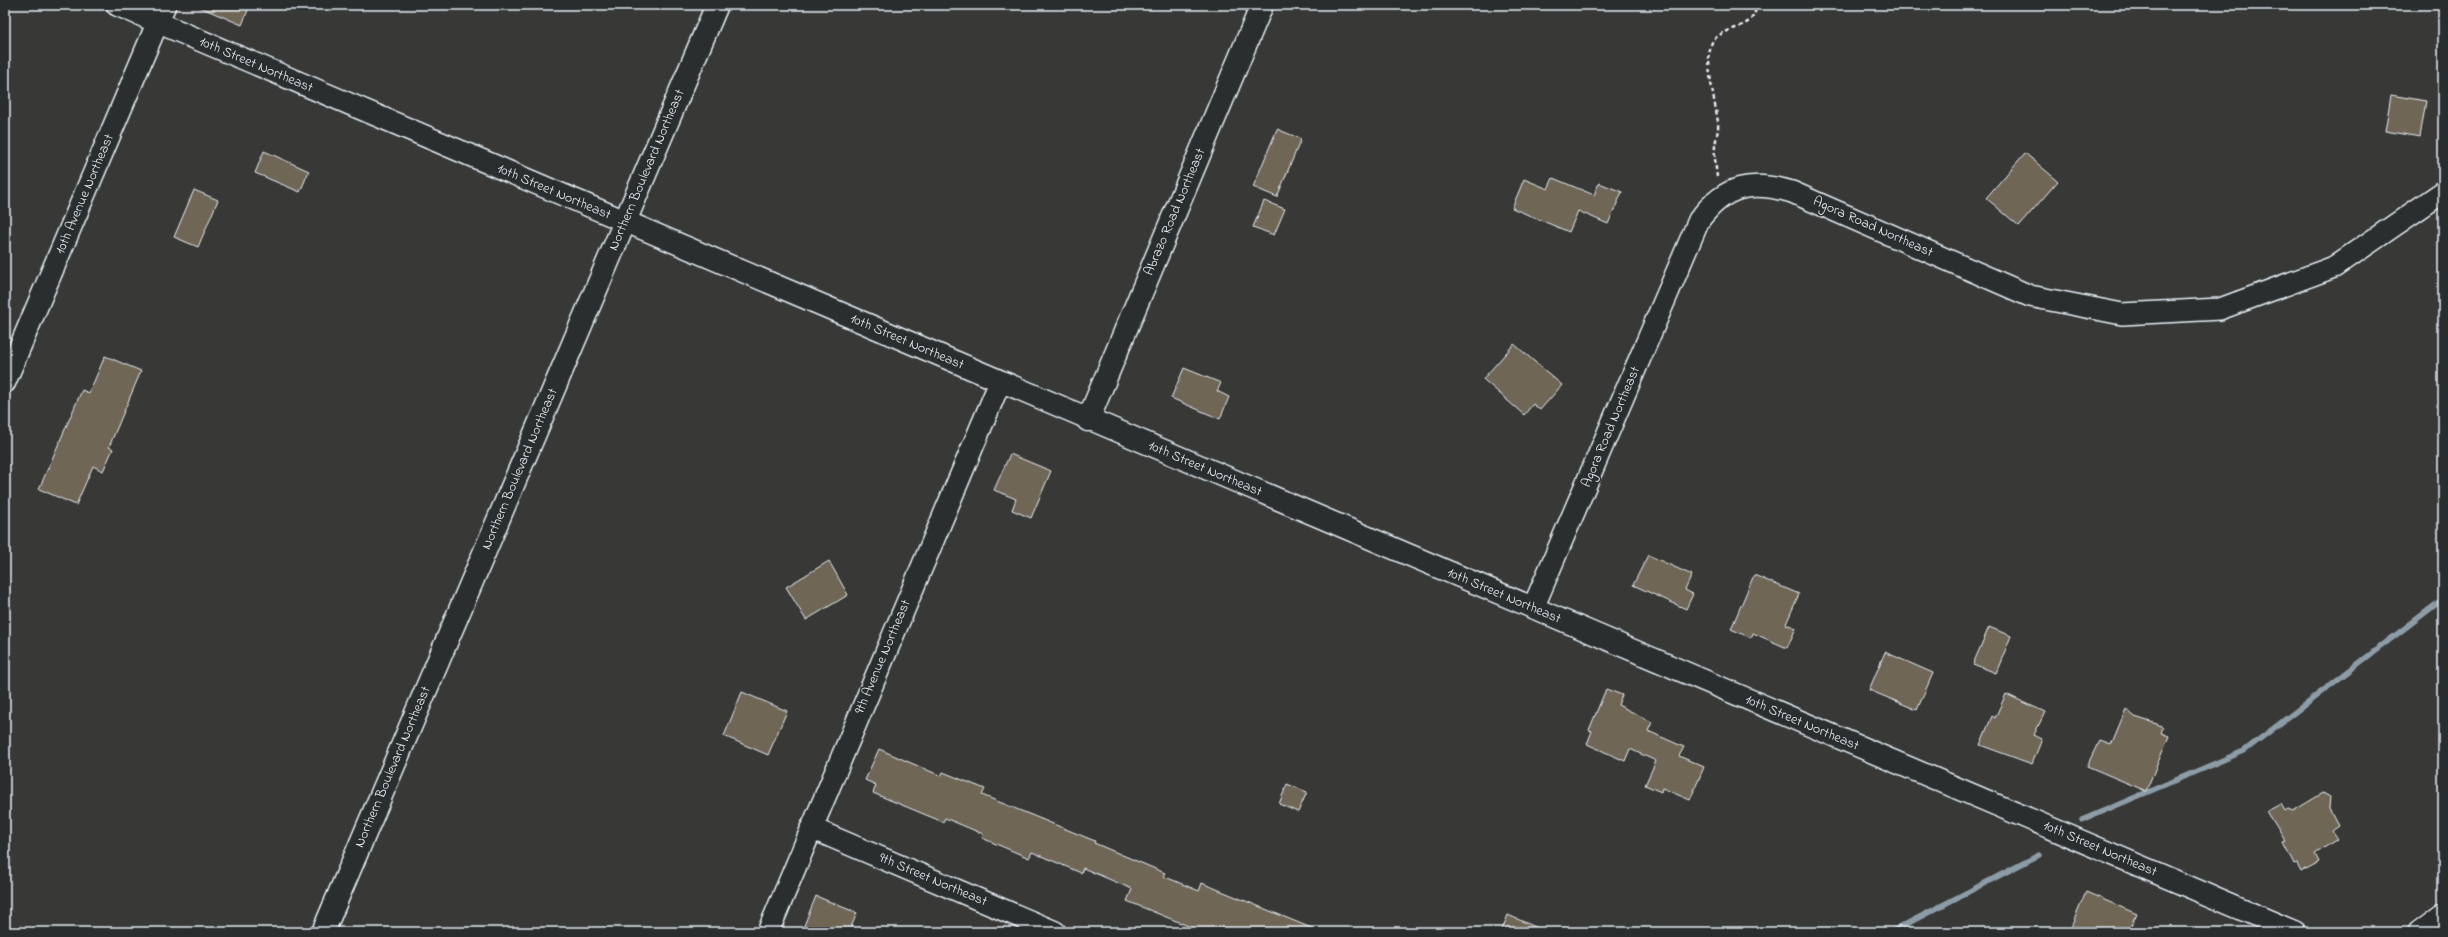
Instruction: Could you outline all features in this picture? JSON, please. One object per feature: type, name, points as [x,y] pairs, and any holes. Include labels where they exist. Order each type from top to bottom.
[{"type":"main road","name":"Northern Boulevard Northeast","points":[[323,932],[717,5]]},
{"type":"main road","name":"Abrazo Road Northeast","points":[[1088,420],[1262,5]]},
{"type":"street","name":"10th Street Northeast","points":[[117,5],[161,14],[625,222],[2294,932]]},
{"type":"street","name":"10th Avenue Northeast","points":[[5,382],[161,14]]},
{"type":"street","name":"Agora Road Northeast","points":[[1534,608],[1699,220],[1709,206],[1722,195],[1740,188],[1756,185],[1772,186],[1792,192],[2030,296],[2122,314],[2220,309],[2334,267],[2443,192]]},
{"type":"street","name":"9th Avenue Northeast","points":[[768,932],[1000,382]]},
{"type":"street","name":"9th Street Northeast","points":[[811,828],[1055,932]]},
{"type":"street","points":[[2419,932],[2443,914]]},
{"type":"path","points":[[1722,195],[1716,169],[1715,147],[1718,123],[1711,90],[1710,46],[1717,37],[1747,24],[1756,10],[1756,5]]},
{"type":"building","points":[[195,5],[250,5],[242,25]]},
{"type":"building","points":[[2391,95],[2426,101],[2420,137],[2385,131]]},
{"type":"building","points":[[1277,129],[1301,139],[1277,197],[1253,187]]},
{"type":"building","points":[[264,151],[309,171],[300,192],[255,173]]},
{"type":"building","points":[[2025,153],[2058,181],[2019,226],[1986,198]]},
{"type":"building","points":[[1553,178],[1594,195],[1599,183],[1622,192],[1608,224],[1578,211],[1569,232],[1512,208],[1524,179],[1548,189]]},
{"type":"building","points":[[194,190],[218,200],[198,247],[174,237]]},
{"type":"building","points":[[1264,201],[1285,209],[1274,235],[1253,227]]},
{"type":"building","points":[[1514,344],[1562,385],[1540,410],[1533,404],[1524,415],[1483,379]]},
{"type":"building","points":[[105,356],[141,371],[109,447],[113,449],[103,471],[93,466],[76,505],[39,489],[82,390],[89,393]]},
{"type":"building","points":[[1184,368],[1221,383],[1217,391],[1229,397],[1220,419],[1171,398]]},
{"type":"building","points":[[1010,454],[1051,471],[1031,518],[1012,510],[1016,499],[994,490]]},
{"type":"building","points":[[1648,555],[1692,575],[1685,590],[1693,594],[1686,609],[1633,585]]},
{"type":"building","points":[[829,561],[848,595],[806,620],[786,587]]},
{"type":"building","points":[[1754,575],[1799,594],[1786,624],[1796,628],[1787,648],[1753,633],[1751,638],[1731,629]]},
{"type":"building","points":[[1989,627],[2011,636],[1996,673],[1973,664]]},
{"type":"building","points":[[1885,652],[1933,673],[1917,710],[1869,690]]},
{"type":"building","points":[[1606,689],[1622,695],[1618,705],[1652,722],[1648,731],[1684,747],[1679,756],[1704,767],[1690,800],[1662,788],[1661,792],[1645,785],[1656,761],[1630,749],[1625,761],[1587,744],[1592,731],[1589,730]]},
{"type":"building","points":[[742,692],[787,711],[768,755],[724,736]]},
{"type":"building","points":[[2006,694],[2045,712],[2034,735],[2042,739],[2032,764],[1980,745],[1992,716],[1995,718]]},
{"type":"building","points":[[2126,709],[2135,717],[2163,727],[2161,733],[2169,736],[2146,791],[2087,766],[2100,741],[2111,745]]},
{"type":"building","points":[[879,749],[941,776],[943,772],[985,789],[982,795],[1095,841],[1094,843],[1165,873],[1163,876],[1199,891],[1202,883],[1321,932],[1203,932],[1127,901],[1132,889],[1083,868],[1081,873],[1032,852],[1029,858],[982,838],[983,834],[945,818],[943,822],[873,793],[876,785],[865,780]]},
{"type":"building","points":[[1287,784],[1307,792],[1298,812],[1279,804]]},
{"type":"building","points":[[2323,793],[2330,797],[2329,808],[2338,825],[2331,830],[2337,839],[2315,854],[2319,862],[2301,872],[2297,864],[2294,865],[2283,843],[2286,842],[2267,811],[2281,804],[2285,811],[2288,809],[2293,811]]},
{"type":"building","points":[[2086,892],[2137,914],[2129,932],[2069,932]]},
{"type":"building","points":[[816,896],[857,913],[849,932],[813,932],[803,928]]},
{"type":"building","points":[[1508,915],[1547,932],[1501,932]]},
{"type":"waterway","points":[[2082,820],[2244,751],[2443,599]]},
{"type":"waterway","points":[[1891,932],[2039,855]]}]
